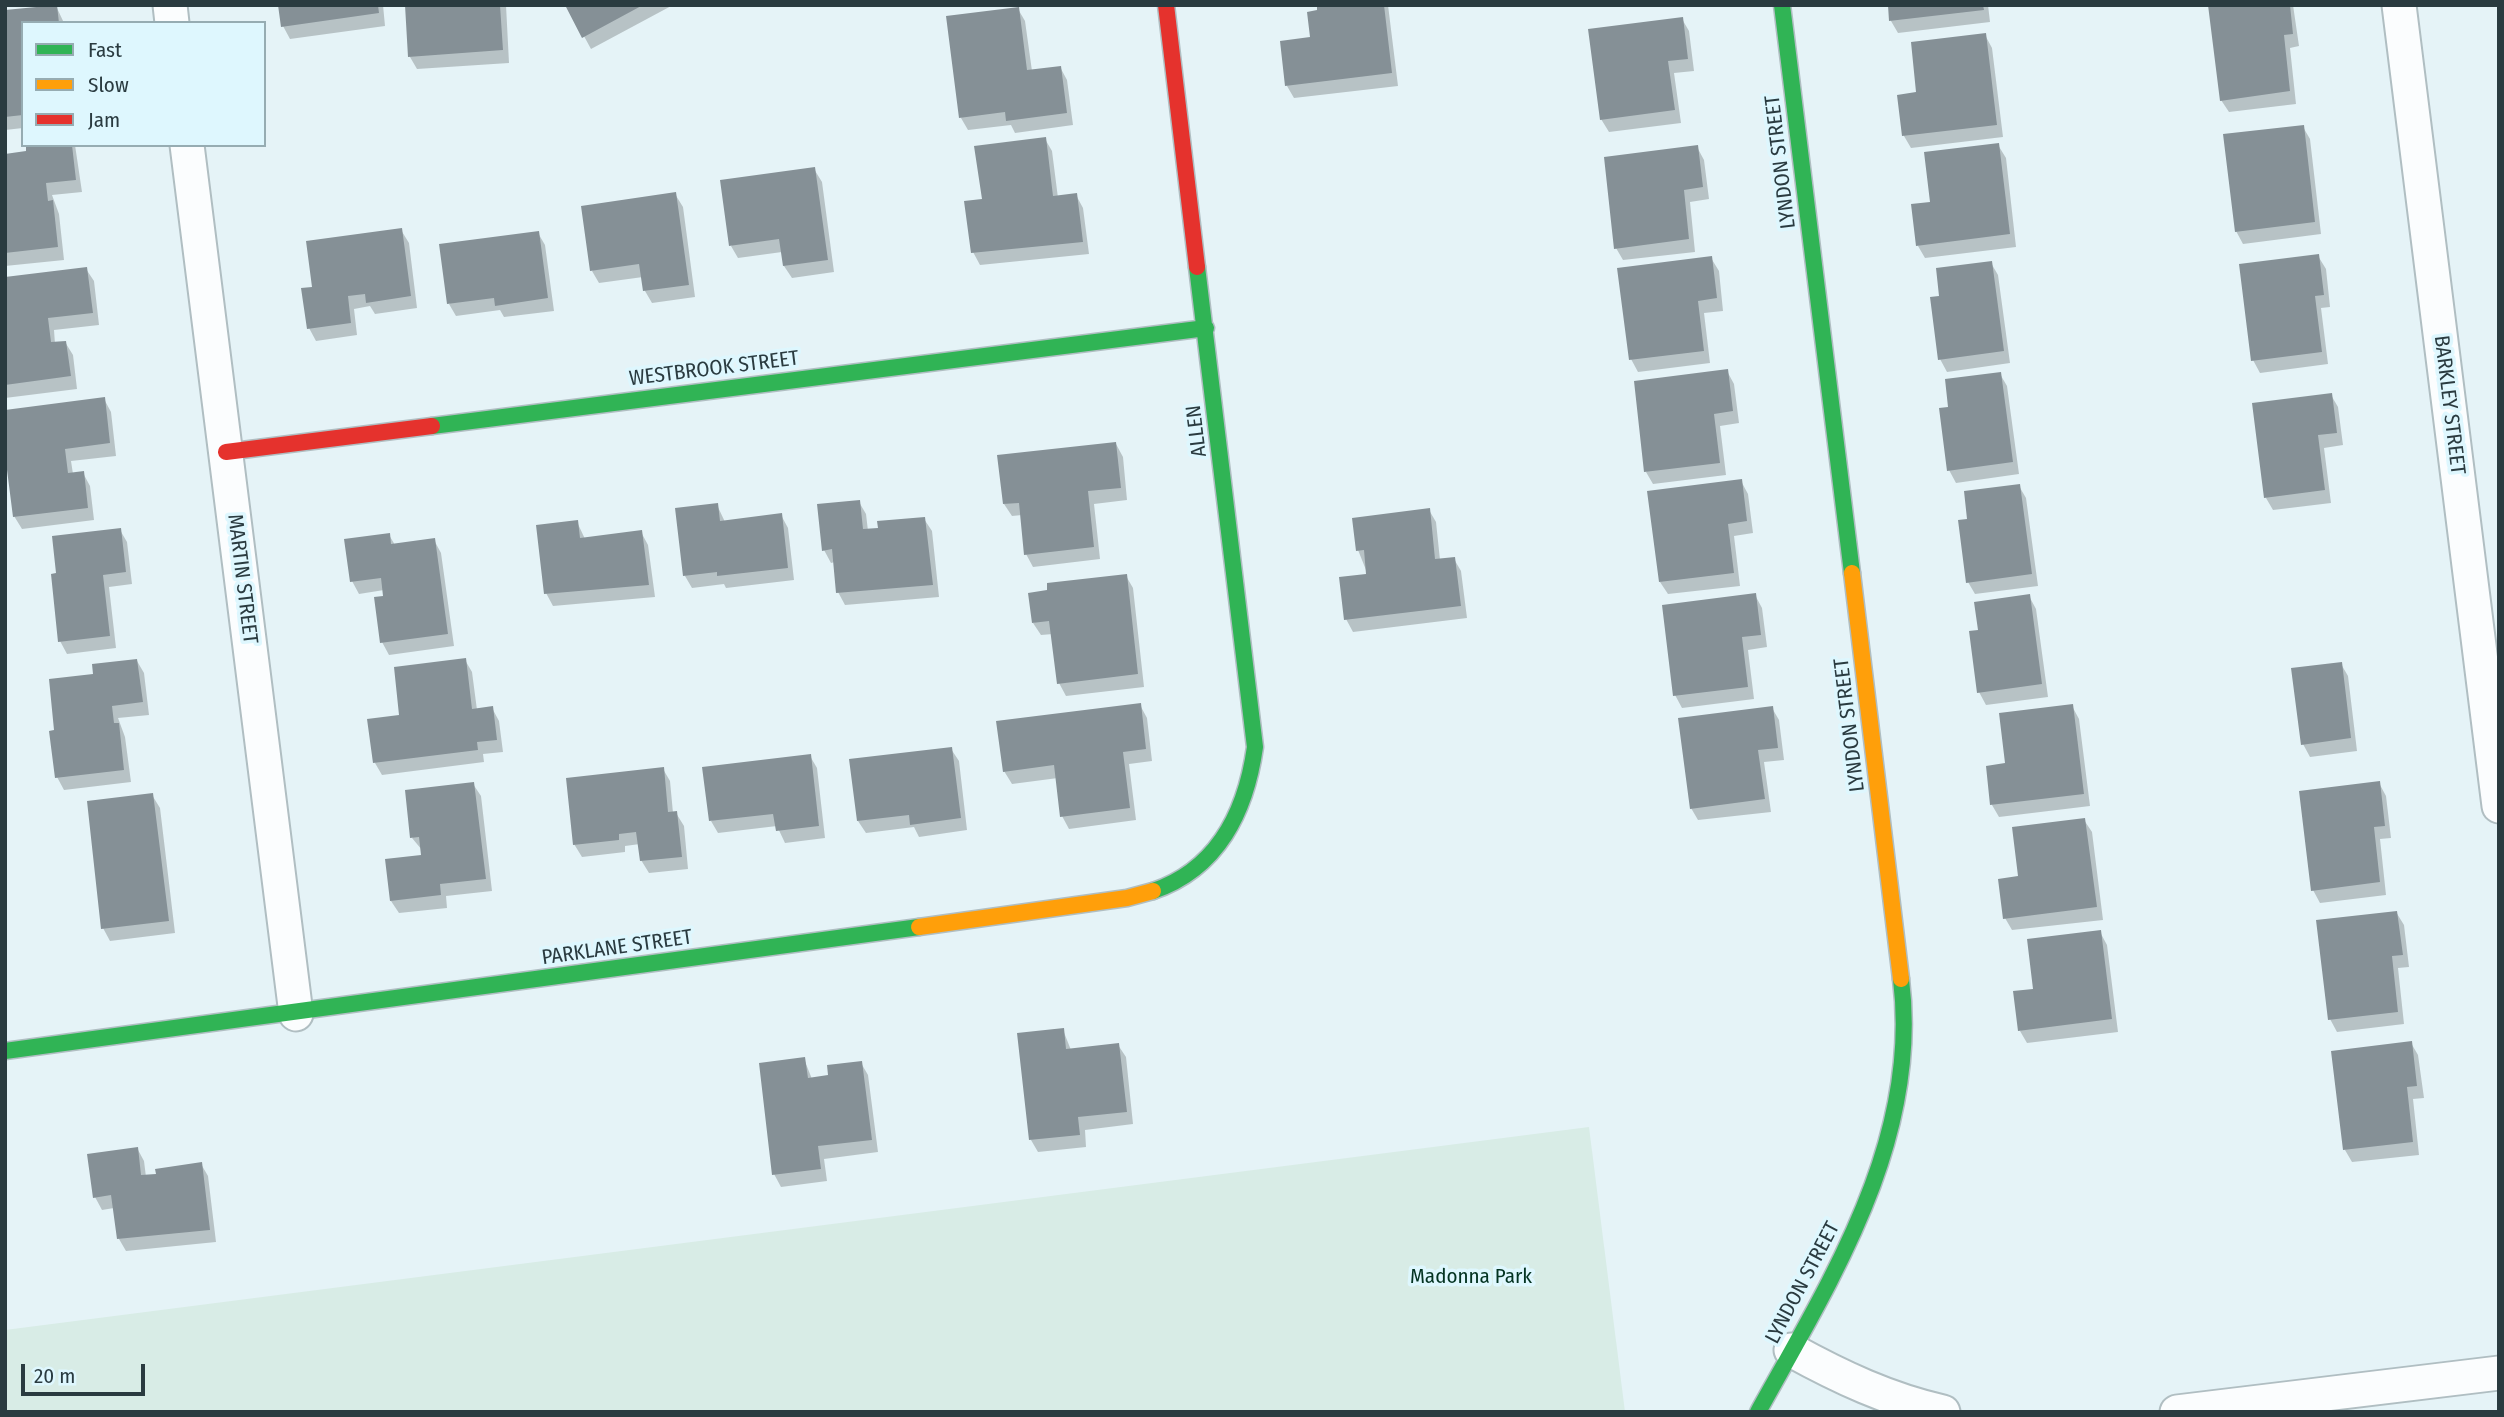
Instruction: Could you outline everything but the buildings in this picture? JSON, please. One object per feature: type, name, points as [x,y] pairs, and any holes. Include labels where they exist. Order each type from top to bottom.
[{"type":"street","name":"ALLEN","points":[[1166,5],[1255,747],[1252,781],[1240,814],[1220,845]]},
{"type":"street","name":"LYNDON STREET","points":[[1758,1412],[1859,1222],[1881,1166],[1899,1088],[1903,992],[1782,5]]},
{"type":"street","name":"BARKLEY STREET","points":[[2399,5],[2499,806]]},
{"type":"street","name":"MARTIN STREET","points":[[187,147],[296,1014]]},
{"type":"street","name":"WESTBROOK STREET","points":[[226,452],[1206,328]]},
{"type":"street","name":"PARKLANE STREET","points":[[5,1051],[296,1014],[1127,898],[1168,885],[1198,867],[1220,845]]},
{"type":"street","points":[[1791,1350],[1843,1378],[1918,1406],[1943,1412]]},
{"type":"street","points":[[2177,1412],[2499,1373]]},
{"type":"green space","name":"Madonna Park","points":[[1589,1127],[1625,1412],[5,1412],[5,1330]]},
{"type":"traffic: fast","points":[[1782,5],[1852,573]]},
{"type":"traffic: fast","points":[[1153,891],[1176,881],[1195,868],[1225,835],[1244,793],[1255,747],[1197,267]]},
{"type":"traffic: fast","points":[[432,426],[1206,328]]},
{"type":"traffic: fast","points":[[5,1051],[919,927]]},
{"type":"traffic: fast","points":[[1758,1412],[1841,1258],[1865,1205],[1884,1151],[1898,1095],[1904,1038],[1901,979]]},
{"type":"traffic: slow","points":[[1852,573],[1901,979]]},
{"type":"traffic: slow","points":[[919,927],[1127,898],[1153,891]]},
{"type":"traffic: jam","points":[[1166,5],[1197,267]]},
{"type":"traffic: jam","points":[[226,452],[432,426]]}]
